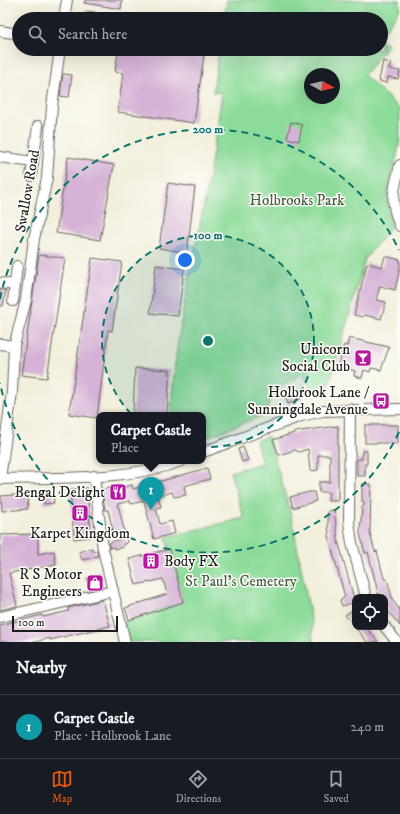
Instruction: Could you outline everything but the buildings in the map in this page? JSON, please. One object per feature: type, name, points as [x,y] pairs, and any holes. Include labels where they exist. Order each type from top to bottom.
[{"type":"street","points":[[65,12],[67,0]]},
{"type":"street","points":[[0,31],[12,33]]},
{"type":"street","name":"Swallow Road","points":[[0,479],[12,392],[14,346],[26,300],[35,233],[47,178],[52,106],[59,56]]},
{"type":"street","points":[[31,176],[38,126]]},
{"type":"street","points":[[0,157],[33,162]]},
{"type":"street","points":[[400,169],[393,193],[393,204],[400,226]]},
{"type":"street","points":[[13,301],[17,266]]},
{"type":"street","points":[[0,283],[14,285]]},
{"type":"street","points":[[0,344],[14,346]]},
{"type":"street","points":[[206,451],[301,416],[323,411],[400,409]]},
{"type":"street","points":[[350,410],[349,522],[352,543],[365,594]]},
{"type":"street","points":[[0,479],[94,476],[151,471],[172,464]]},
{"type":"street","points":[[94,476],[103,549],[125,642]]},
{"type":"street","points":[[0,617],[113,591]]},
{"type":"street","points":[[387,630],[397,642]]},
{"type":"green space","points":[[227,0],[400,0],[400,9],[388,26],[388,12],[225,12]]},
{"type":"green space","name":"Holbrooks Park","points":[[218,56],[379,56],[364,75],[400,109],[400,140],[388,192],[389,213],[392,225],[365,259],[327,393],[313,393],[303,373],[274,393],[266,414],[206,438],[206,412],[171,412],[172,392],[177,347],[202,217],[222,93],[213,92]]},
{"type":"green space","name":"St Paul's Cemetery","points":[[268,436],[291,515],[312,625],[313,642],[128,642],[124,622],[183,602],[166,537],[244,518],[230,472],[262,463],[256,441]]},
{"type":"place","name":"Unicorn Social Club","points":[[363,358]]},
{"type":"place","name":"Holbrook Lane / Sunningdale Avenue","points":[[381,401]]},
{"type":"place","name":"Bengal Delight","points":[[118,492]]},
{"type":"place","name":"Carpet Castle","points":[[151,510]]},
{"type":"place","name":"Karpet Kingdom","points":[[80,513]]},
{"type":"place","name":"Body FX","points":[[151,561]]},
{"type":"place","name":"R S Motor Engineers","points":[[95,583]]}]
